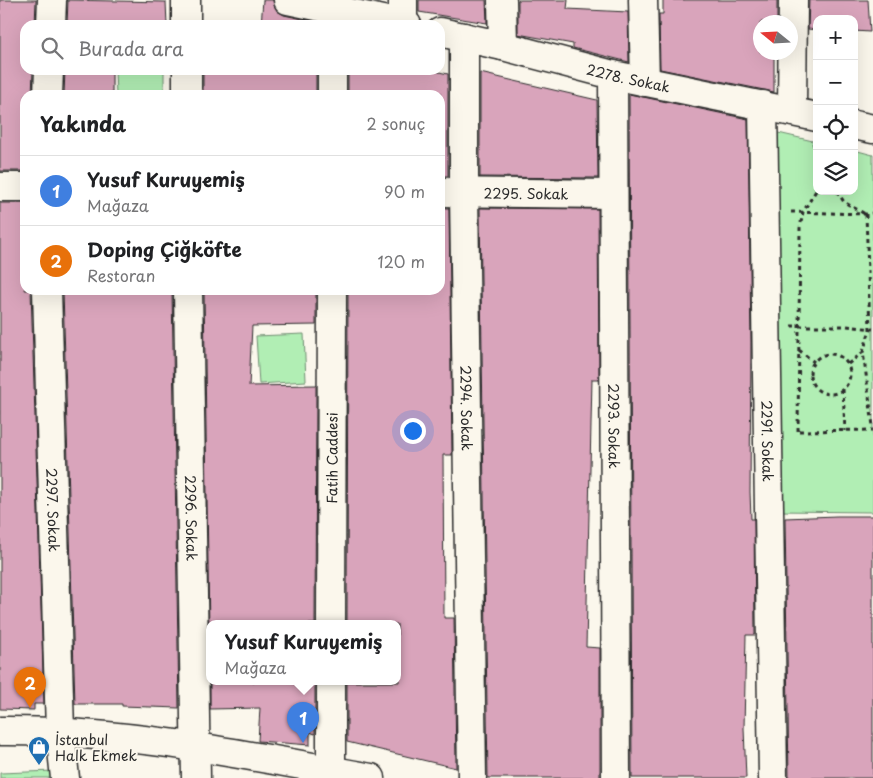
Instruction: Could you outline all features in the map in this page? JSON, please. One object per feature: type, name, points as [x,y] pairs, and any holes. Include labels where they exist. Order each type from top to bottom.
[{"type":"street","points":[[51,20],[52,0]]},
{"type":"street","points":[[186,0],[186,20]]},
{"type":"street","points":[[288,0],[332,17],[405,16]]},
{"type":"street","points":[[502,0],[503,46]]},
{"type":"street","points":[[643,0],[645,82]]},
{"type":"street","points":[[793,0],[804,114]]},
{"type":"street","name":"2278. Sokak","points":[[452,35],[503,46],[613,75],[763,104],[804,114]]},
{"type":"street","name":"2294. Sokak","points":[[452,35],[452,192],[472,778]]},
{"type":"street","points":[[48,90],[49,75]]},
{"type":"street","points":[[187,75],[187,90]]},
{"type":"street","points":[[332,75],[332,90]]},
{"type":"street","name":"2293. Sokak","points":[[613,75],[616,778]]},
{"type":"street","name":"2291. Sokak","points":[[763,104],[766,429],[773,778]]},
{"type":"street","points":[[858,126],[873,130]]},
{"type":"street","points":[[0,187],[20,187]]},
{"type":"street","name":"2295. Sokak","points":[[452,192],[614,194]]},
{"type":"street","name":"2297. Sokak","points":[[47,295],[60,731],[65,778]]},
{"type":"street","name":"2296. Sokak","points":[[188,295],[196,778]]},
{"type":"street","name":"Fatih Caddesi","points":[[331,620],[332,295]]},
{"type":"street","points":[[331,685],[331,774]]},
{"type":"street","points":[[0,731],[60,731],[194,746],[331,774],[371,778]]},
{"type":"path","points":[[798,431],[800,228],[803,212],[813,195]]},
{"type":"path","points":[[840,195],[844,202],[866,214]]},
{"type":"path","points":[[803,212],[873,213]]},
{"type":"path","points":[[866,214],[871,330],[863,352],[873,426]]},
{"type":"path","points":[[798,326],[846,326],[871,330]]},
{"type":"path","points":[[799,350],[814,362]]},
{"type":"path","points":[[848,364],[863,352]]},
{"type":"path","points":[[832,354],[838,355],[848,364],[850,378],[843,389],[831,394],[814,386],[810,374],[814,362],[819,357],[832,354]]},
{"type":"path","points":[[843,389],[845,430]]},
{"type":"path","points":[[766,429],[798,431],[873,430]]},
{"type":"green space","points":[[115,75],[164,75],[164,90],[116,90]]},
{"type":"green space","points":[[774,132],[813,141],[813,195],[858,195],[858,151],[873,155],[873,512],[778,511]]},
{"type":"green space","points":[[304,334],[306,381],[259,384],[256,336]]},
{"type":"green space","points":[[54,771],[54,778],[0,778],[0,773]]},
{"type":"building","points":[[0,0],[36,0],[35,20],[20,20],[20,75],[33,75],[32,90],[20,90],[20,171],[0,171]]},
{"type":"building","points":[[68,0],[166,2],[167,20],[67,20]]},
{"type":"building","points":[[263,0],[273,0],[277,11],[284,15],[308,20],[261,20]]},
{"type":"building","points":[[419,0],[486,0],[487,23],[419,12]]},
{"type":"building","points":[[518,0],[568,0],[567,9],[628,12],[629,62],[573,48],[573,44],[518,34]]},
{"type":"building","points":[[663,0],[777,0],[777,15],[753,15],[753,60],[774,60],[774,92],[660,69],[659,14],[663,14]]},
{"type":"building","points":[[809,0],[868,0],[870,32],[858,31],[858,15],[813,15],[813,30],[808,29]]},
{"type":"building","points":[[480,73],[597,100],[598,178],[480,177]]},
{"type":"building","points":[[448,74],[448,176],[445,176],[445,90],[348,90],[348,75]]},
{"type":"building","points":[[65,75],[112,75],[112,90],[64,90]]},
{"type":"building","points":[[203,75],[316,75],[316,90],[203,90]]},
{"type":"building","points":[[629,94],[748,119],[751,342],[750,492],[751,519],[754,519],[755,635],[746,635],[744,728],[746,778],[632,778]]},
{"type":"building","points":[[0,203],[20,203],[20,295],[31,295],[44,704],[34,704],[34,710],[0,709]]},
{"type":"building","points":[[445,208],[449,208],[452,455],[443,455],[444,618],[454,618],[456,768],[347,742],[347,685],[401,685],[401,620],[347,620],[348,295],[445,295]]},
{"type":"building","points":[[480,208],[598,209],[599,379],[592,379],[586,647],[600,648],[600,778],[488,778]]},
{"type":"building","points":[[63,295],[172,295],[179,708],[122,706],[122,704],[75,704]]},
{"type":"building","points":[[204,295],[316,295],[316,325],[252,326],[249,386],[316,385],[315,620],[209,620]]},
{"type":"building","points":[[873,516],[873,778],[789,778],[785,518]]},
{"type":"building","points":[[210,685],[315,685],[315,734],[310,732],[310,745],[258,741],[260,708],[210,709]]},
{"type":"place","name":"Doping Çiğköfte","points":[[30,708]]},
{"type":"place","name":"Yusuf Kuruyemiş","points":[[303,743]]},
{"type":"place","name":"İstanbul Halk Ekmek","points":[[39,766]]}]
